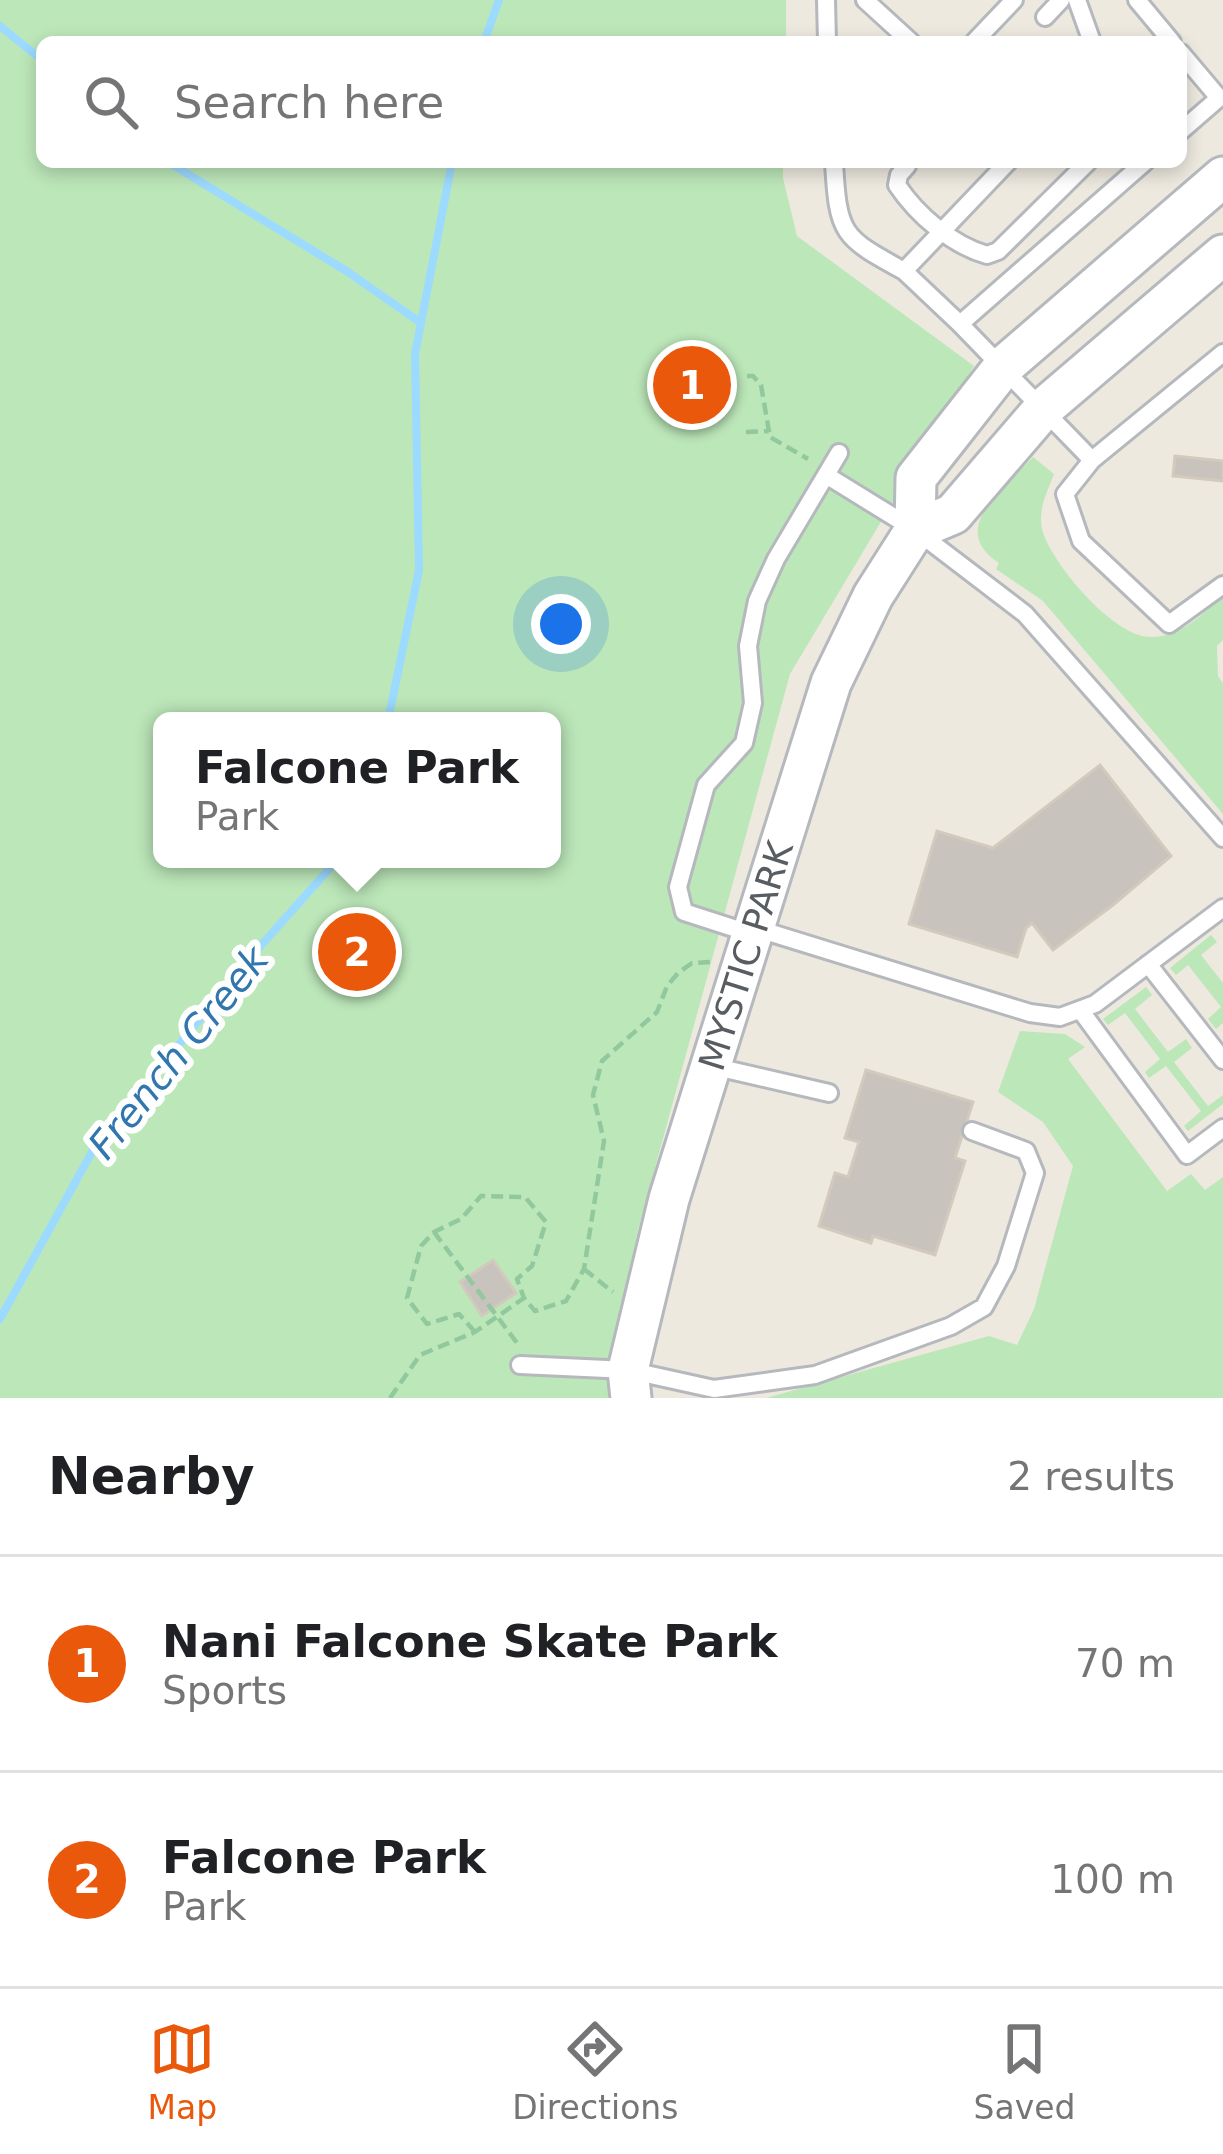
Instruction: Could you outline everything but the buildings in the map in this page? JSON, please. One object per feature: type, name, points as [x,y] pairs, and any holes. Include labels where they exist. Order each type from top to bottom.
[{"type":"street","name":"MYSTIC PARK","points":[[630,1384],[669,1199],[830,683],[873,596],[915,530],[916,478],[1004,367],[1222,181]]},
{"type":"street","name":"MYSTIC PARK","points":[[915,530],[953,514],[1045,407],[1223,255]]},
{"type":"lane","points":[[826,0],[827,36]]},
{"type":"lane","points":[[865,0],[904,36]]},
{"type":"lane","points":[[980,36],[1014,0]]},
{"type":"lane","points":[[1045,17],[1061,0]]},
{"type":"lane","points":[[1077,0],[1089,36]]},
{"type":"lane","points":[[1137,0],[1167,36]]},
{"type":"lane","points":[[1187,60],[1219,98],[1187,125]]},
{"type":"lane","points":[[835,168],[841,219],[853,242],[904,271],[1045,407],[1092,460]]},
{"type":"lane","points":[[906,168],[897,185],[941,231],[987,255],[998,251],[1082,168]]},
{"type":"lane","points":[[904,271],[1002,168]]},
{"type":"lane","points":[[960,323],[1138,168]]},
{"type":"lane","points":[[1223,352],[1092,460],[1065,494],[1082,541],[1168,624],[1223,585]]},
{"type":"lane","points":[[839,453],[776,559],[757,601],[748,646],[753,703],[744,743],[706,785],[678,887],[684,912],[1030,1013],[1060,1017],[1081,1011],[1222,913]]},
{"type":"lane","points":[[827,473],[915,530],[1024,614],[1223,838]]},
{"type":"lane","points":[[1148,964],[1223,1060]]},
{"type":"lane","points":[[1081,1011],[1187,1155],[1223,1128]]},
{"type":"lane","points":[[711,1066],[829,1093]]},
{"type":"lane","points":[[520,1365],[630,1384],[714,1389],[815,1376],[951,1326],[984,1307],[1006,1266],[1036,1173],[1025,1151],[972,1132]]},
{"type":"path","points":[[748,376],[761,385],[770,437],[827,473]]},
{"type":"path","points":[[746,432],[769,431]]},
{"type":"path","points":[[476,1332],[459,1313],[427,1324],[406,1298],[421,1246],[434,1232],[461,1219],[481,1196],[525,1197],[546,1222],[532,1266],[517,1279],[524,1298],[535,1310],[566,1301],[584,1269],[604,1141],[593,1095],[602,1060],[657,1012],[677,973],[692,963],[710,962]]},
{"type":"path","points":[[434,1232],[516,1340],[520,1365]]},
{"type":"path","points":[[584,1269],[613,1292]]},
{"type":"path","points":[[390,1398],[420,1355],[476,1332],[524,1298]]},
{"type":"green space","points":[[0,0],[786,0],[786,36],[36,36],[36,168],[783,168],[797,236],[974,366],[790,674],[638,1230],[624,1301],[617,1398],[0,1398]]},
{"type":"green space","points":[[1033,457],[1054,474],[1041,514],[1047,543],[1070,578],[1119,625],[1136,634],[1162,636],[1190,623],[1223,596],[1223,640],[1217,646],[1218,676],[1223,683],[1223,814],[1043,601],[996,569],[999,563],[984,550],[978,536],[986,508]]},
{"type":"green space","points":[[1211,935],[1217,942],[1201,955],[1223,983],[1223,1023],[1216,1029],[1208,1019],[1221,1007],[1188,965],[1176,975],[1170,968]]},
{"type":"green space","points":[[1146,987],[1152,995],[1135,1009],[1168,1052],[1186,1039],[1192,1048],[1174,1062],[1208,1106],[1223,1095],[1223,1104],[1188,1131],[1184,1126],[1201,1111],[1166,1066],[1149,1078],[1145,1072],[1160,1059],[1125,1013],[1108,1025],[1103,1019]]},
{"type":"green space","points":[[1020,1031],[1065,1034],[1085,1047],[1068,1059],[1167,1191],[1191,1174],[1205,1190],[1223,1177],[1223,1398],[766,1398],[989,1336],[1017,1345],[1034,1309],[1073,1166],[1043,1122],[998,1092]]},
{"type":"waterway","name":"French Creek","points":[[486,36],[499,0]]},
{"type":"waterway","points":[[0,26],[36,55]]},
{"type":"waterway","points":[[178,168],[348,272],[421,323]]},
{"type":"waterway","name":"French Creek","points":[[390,712],[419,570],[415,354],[451,168]]},
{"type":"waterway","name":"French Creek","points":[[0,1319],[93,1150],[247,961],[330,868]]},
{"type":"place","name":"Nani Falcone Skate Park","points":[[692,385]]},
{"type":"place","name":"Falcone Park","points":[[357,952]]}]
